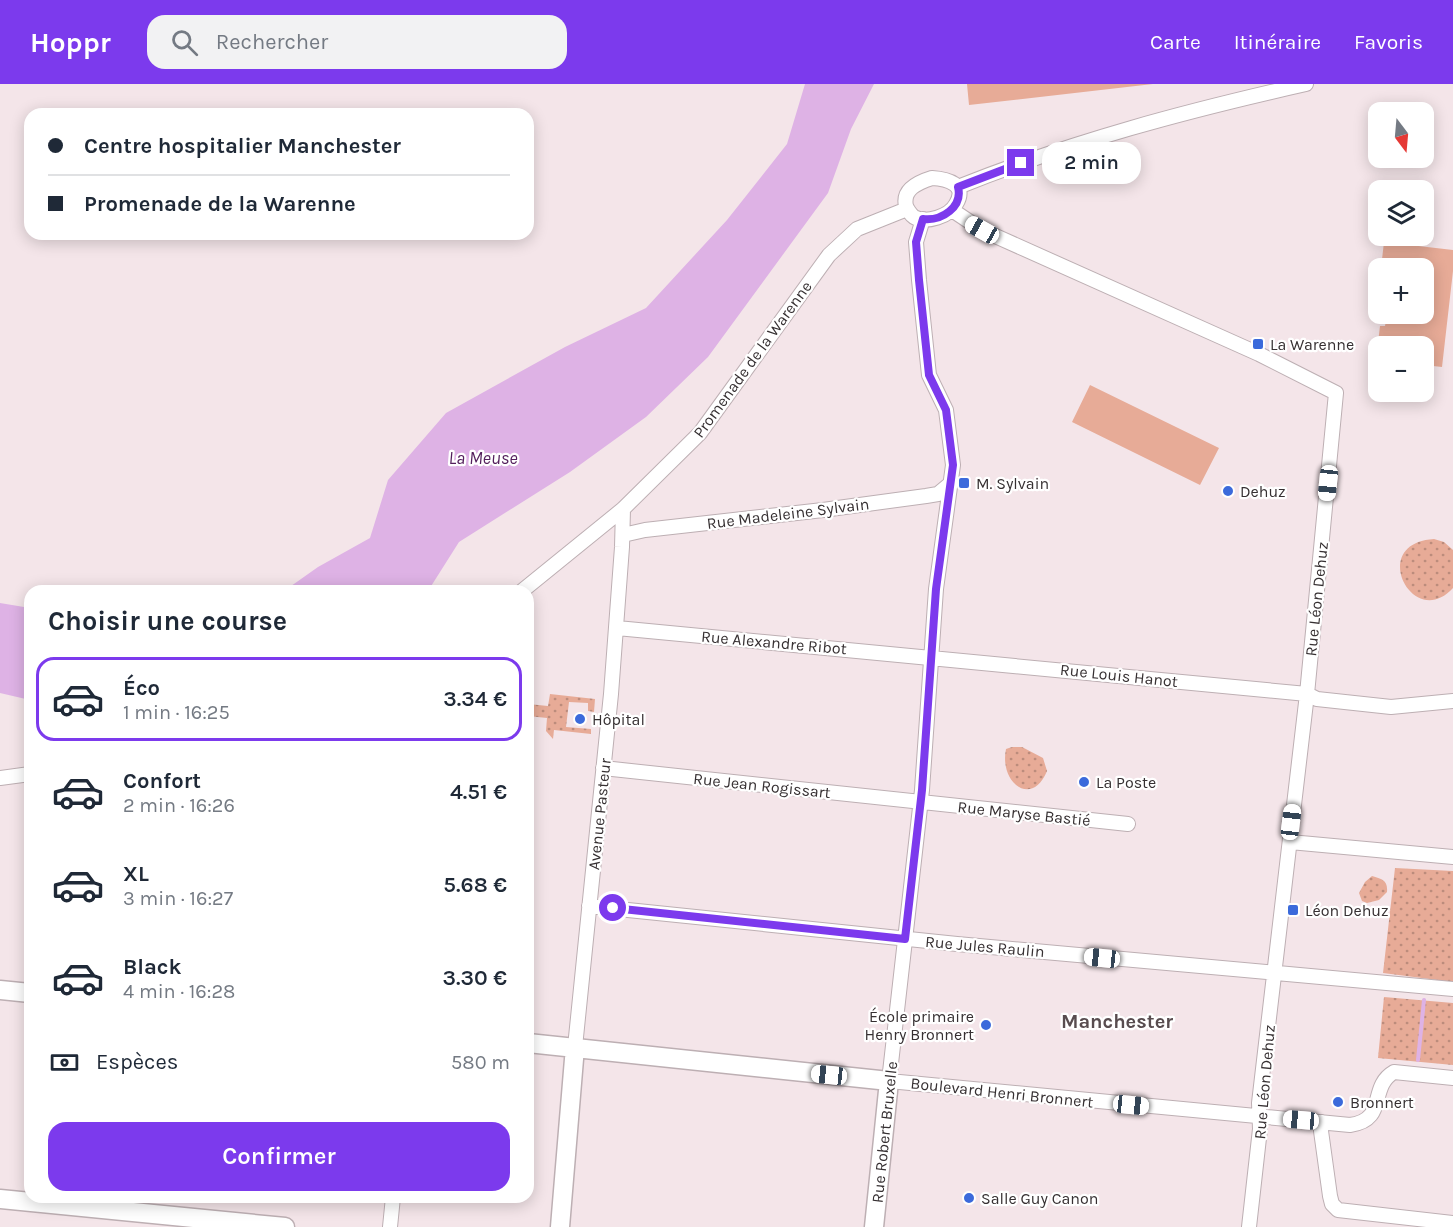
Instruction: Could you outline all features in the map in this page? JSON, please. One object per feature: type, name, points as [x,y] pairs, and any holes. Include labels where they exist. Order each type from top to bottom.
[{"type":"main road","points":[[0,990],[24,992]]},
{"type":"main road","name":"Boulevard Henri Bronnert","points":[[534,1044],[889,1081]]},
{"type":"main road","name":"Avenue Pasteur","points":[[560,1227],[575,1047]]},
{"type":"main road","name":"Rue Robert Bruxelle","points":[[874,1227],[889,1081]]},
{"type":"main road","points":[[0,1200],[24,1201]]},
{"type":"main road","points":[[92,1203],[285,1227]]},
{"type":"street","points":[[958,187],[1095,137],[1206,106],[1306,84]]},
{"type":"street","points":[[932,178],[948,179],[958,187],[960,193],[958,202],[952,210],[941,216],[927,220],[915,217],[907,209],[905,198],[910,189],[920,182],[932,178]]},
{"type":"street","name":"Promenade de la Warenne","points":[[529,585],[623,509],[700,433],[829,255],[857,229],[907,209]]},
{"type":"street","name":"Rue Léon Dehuz","points":[[952,210],[982,230],[1259,354],[1336,393],[1307,694],[1259,1103],[1260,1117],[1249,1227]]},
{"type":"street","name":"Rue Robert Bruxelle","points":[[889,1081],[921,802],[936,589],[953,465],[946,410],[929,375],[916,242],[923,219]]},
{"type":"street","name":"Rue Madeleine Sylvain","points":[[623,535],[645,530],[926,496],[938,494],[950,484]]},
{"type":"street","name":"Avenue Pasteur","points":[[575,1047],[617,628],[623,509]]},
{"type":"street","name":"Rue Alexandre Ribot","points":[[617,628],[931,657]]},
{"type":"street","name":"Rue Louis Hanot","points":[[931,657],[1307,694],[1317,699],[1391,707],[1453,702]]},
{"type":"street","name":"Rue Jean Rogissart","points":[[603,768],[921,802]]},
{"type":"street","points":[[0,778],[24,775]]},
{"type":"street","name":"Rue Maryse Bastié","points":[[921,802],[1128,824]]},
{"type":"street","points":[[1290,842],[1453,857]]},
{"type":"street","name":"Rue Jules Raulin","points":[[589,906],[905,939],[1453,989]]},
{"type":"street","name":"Boulevard Henri Bronnert","points":[[889,1081],[1350,1125],[1362,1124],[1369,1119],[1384,1080],[1394,1072],[1453,1078]]},
{"type":"street","points":[[1322,1122],[1321,1131],[1330,1196],[1332,1204],[1338,1210],[1453,1223]]},
{"type":"street","points":[[390,1227],[392,1203]]},
{"type":"shaded area","points":[[967,84],[1153,84],[969,105]]},
{"type":"shaded area","points":[[1384,246],[1418,246],[1453,250],[1453,271],[1442,367],[1434,366],[1434,336],[1379,336],[1380,326],[1385,324],[1434,324],[1434,258],[1382,258]]},
{"type":"shaded area","points":[[1090,385],[1219,448],[1200,485],[1072,422]]},
{"type":"shaded area","points":[[1434,539],[1444,542],[1453,550],[1453,588],[1438,599],[1424,599],[1412,593],[1403,582],[1400,568],[1403,555],[1414,544]]},
{"type":"shaded area","points":[[550,694],[595,699],[594,712],[588,711],[588,703],[569,702],[566,727],[591,729],[591,734],[554,730],[553,739],[546,731],[547,718],[534,717],[534,705],[548,706]]},
{"type":"shaded area","points":[[1022,747],[1043,758],[1047,771],[1041,782],[1033,788],[1018,787],[1007,772],[1006,749]]},
{"type":"shaded area","points":[[1395,868],[1453,871],[1453,982],[1383,973]]},
{"type":"shaded area","points":[[1372,876],[1384,881],[1387,892],[1379,900],[1367,903],[1362,901],[1359,893],[1365,882]]},
{"type":"shaded area","points":[[1384,997],[1453,1003],[1453,1065],[1378,1058]]},
{"type":"water","name":"La Meuse","points":[[805,84],[874,84],[851,129],[828,193],[708,357],[646,417],[570,472],[459,542],[432,585],[292,585],[318,567],[370,538],[388,480],[446,413],[565,347],[646,308],[727,220],[787,144]]},
{"type":"water","points":[[0,603],[24,607],[24,699],[0,693]]},
{"type":"waterway","points":[[1418,1060],[1424,1000]]},
{"type":"place","name":"La Warenne","points":[[1258,344]]},
{"type":"place","name":"M. Sylvain","points":[[964,483]]},
{"type":"place","name":"Dehuz","points":[[1228,491]]},
{"type":"place","name":"Hôpital","points":[[580,719]]},
{"type":"place","name":"La Poste","points":[[1084,782]]},
{"type":"place","name":"Léon Dehuz","points":[[1293,910]]},
{"type":"place","name":"École primaire Henry Bronnert","points":[[986,1025]]},
{"type":"place","name":"Bronnert","points":[[1338,1102]]},
{"type":"place","name":"Salle Guy Canon","points":[[969,1198]]},
{"type":"district","name":"Manchester","points":[[1117,1021]]},
{"type":"route","points":[[613,908],[905,939],[922,790],[936,589],[953,465],[946,410],[929,375],[916,242],[923,219],[941,216],[952,210],[958,202],[960,193],[958,187],[1021,163]]}]
